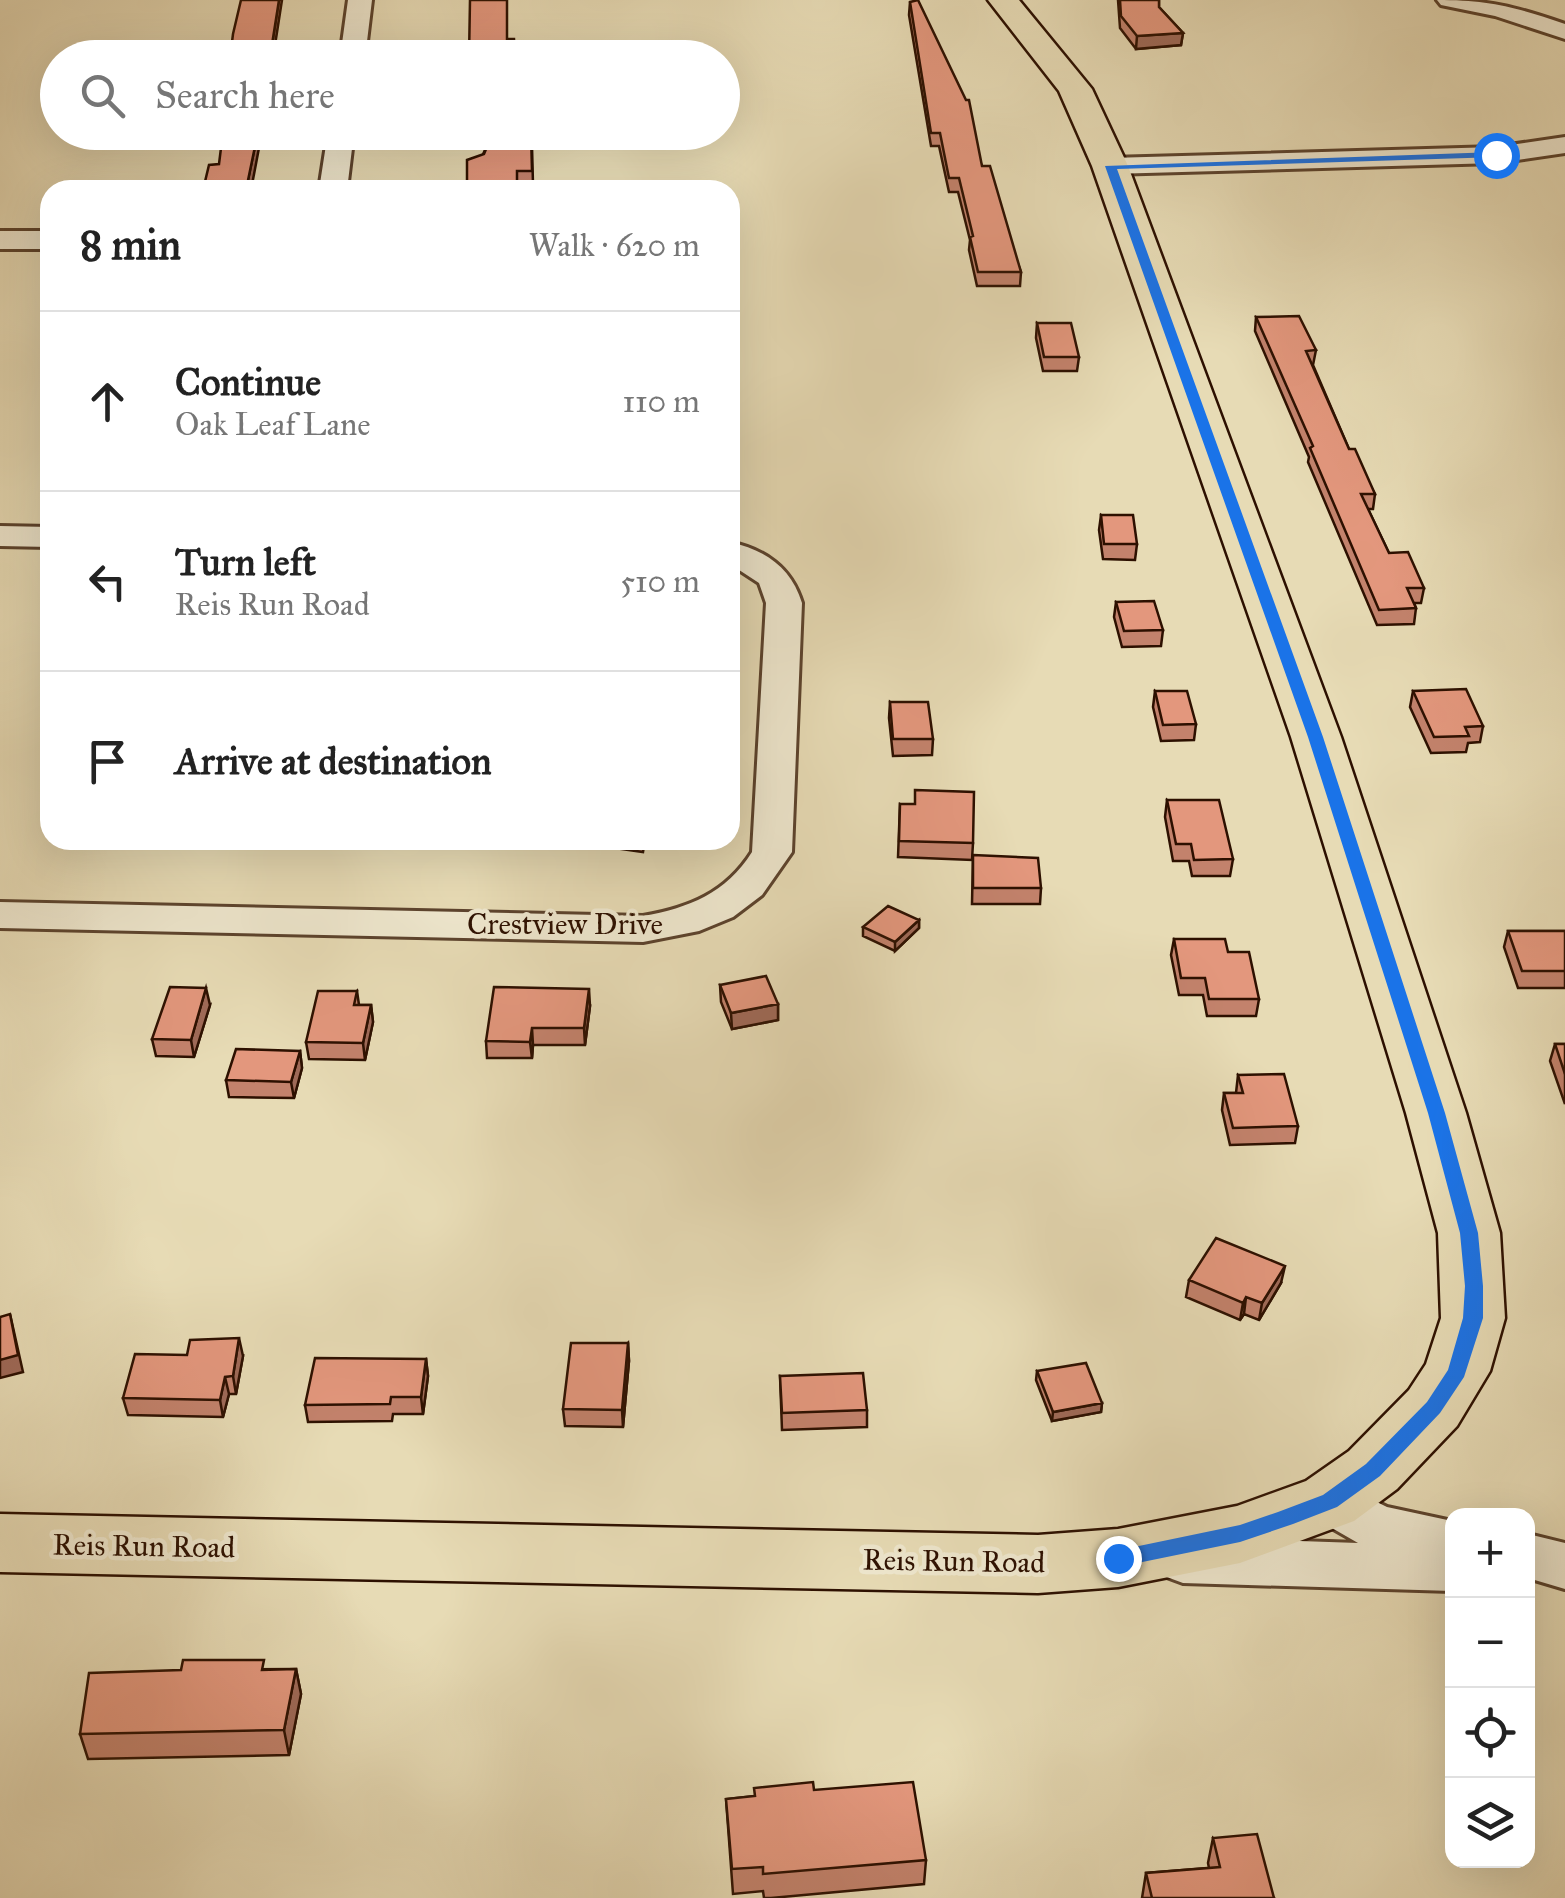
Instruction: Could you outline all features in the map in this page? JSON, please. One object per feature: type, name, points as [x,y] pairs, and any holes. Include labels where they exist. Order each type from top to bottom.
[{"type":"main road","name":"Reis Run Road","points":[[0,1543],[1018,1563],[1118,1558],[1240,1534],[1330,1501],[1373,1470],[1434,1408],[1457,1371],[1473,1318],[1469,1233],[1436,1113],[1316,737],[1110,166],[1075,90],[1003,0]]},
{"type":"street","points":[[354,40],[360,0]]},
{"type":"street","points":[[1449,0],[1500,10],[1565,32]]},
{"type":"street","points":[[1110,166],[1496,155],[1565,145]]},
{"type":"street","points":[[334,180],[339,150]]},
{"type":"street","points":[[0,240],[40,240]]},
{"type":"street","points":[[0,536],[40,536]]},
{"type":"street","name":"Crestview Drive","points":[[0,915],[642,929],[673,925],[726,905],[758,879],[772,852],[784,602],[780,584],[765,568],[740,557]]},
{"type":"street","points":[[1330,1501],[1375,1526],[1445,1541]]},
{"type":"street","points":[[1118,1558],[1445,1568]]},
{"type":"street","points":[[1535,1558],[1565,1569]]},
{"type":"street","points":[[1535,1571],[1565,1569]]},
{"type":"building","points":[[241,0],[279,0],[273,40],[232,40]]},
{"type":"building","points":[[470,0],[507,0],[507,39],[514,40],[469,40]]},
{"type":"building","points":[[918,0],[969,100],[982,166],[990,166],[1021,272],[978,272],[959,178],[949,178],[940,133],[931,133],[910,2]]},
{"type":"building","points":[[1120,0],[1159,0],[1159,7],[1183,33],[1137,36],[1121,16]]},
{"type":"building","points":[[221,150],[254,150],[248,180],[205,180],[209,165],[219,164]]},
{"type":"building","points":[[486,150],[531,150],[532,171],[517,171],[517,180],[467,180],[467,160]]},
{"type":"building","points":[[1299,316],[1316,350],[1306,351],[1349,449],[1355,449],[1375,494],[1361,494],[1389,553],[1408,552],[1424,588],[1407,588],[1416,608],[1379,610],[1256,317]]},
{"type":"building","points":[[1037,323],[1071,323],[1079,357],[1044,357]]},
{"type":"building","points":[[1101,515],[1133,515],[1137,544],[1104,544]]},
{"type":"building","points":[[1154,601],[1163,630],[1124,631],[1116,602]]},
{"type":"building","points":[[1466,689],[1483,726],[1465,727],[1469,736],[1434,737],[1413,691]]},
{"type":"building","points":[[1155,691],[1187,691],[1196,724],[1163,725]]},
{"type":"building","points":[[890,702],[928,702],[933,739],[893,739]]},
{"type":"building","points":[[915,790],[974,792],[973,843],[899,841],[900,804],[915,804]]},
{"type":"building","points":[[1167,800],[1219,800],[1233,859],[1194,860],[1191,844],[1176,844]]},
{"type":"building","points":[[973,855],[1038,858],[1041,888],[973,888]]},
{"type":"building","points":[[888,906],[919,920],[895,942],[863,927]]},
{"type":"building","points":[[1508,931],[1565,931],[1565,971],[1522,971]]},
{"type":"building","points":[[1174,939],[1225,939],[1228,952],[1249,952],[1259,999],[1209,999],[1205,978],[1181,978]]},
{"type":"building","points":[[766,976],[778,1004],[731,1013],[720,985]]},
{"type":"building","points":[[170,987],[206,988],[191,1040],[152,1039]]},
{"type":"building","points":[[494,987],[589,989],[584,1028],[532,1028],[530,1042],[486,1041]]},
{"type":"building","points":[[318,991],[357,991],[354,1005],[371,1005],[363,1043],[306,1042]]},
{"type":"building","points":[[1555,1044],[1565,1044],[1565,1074]]},
{"type":"building","points":[[236,1049],[300,1051],[291,1082],[226,1080]]},
{"type":"building","points":[[1284,1074],[1298,1126],[1233,1128],[1224,1093],[1243,1093],[1238,1075]]},
{"type":"building","points":[[1216,1238],[1285,1266],[1262,1303],[1246,1297],[1243,1303],[1189,1280]]},
{"type":"building","points":[[10,1314],[18,1355],[0,1360],[0,1317]]},
{"type":"building","points":[[239,1338],[233,1376],[225,1377],[220,1400],[123,1398],[135,1354],[187,1355],[190,1340]]},
{"type":"building","points":[[571,1343],[628,1343],[622,1410],[563,1409]]},
{"type":"building","points":[[315,1358],[426,1359],[421,1397],[391,1397],[390,1404],[305,1405]]},
{"type":"building","points":[[1086,1363],[1102,1403],[1053,1412],[1037,1371]]},
{"type":"building","points":[[863,1373],[867,1410],[782,1413],[780,1376]]},
{"type":"building","points":[[183,1660],[264,1660],[262,1670],[296,1669],[284,1730],[80,1734],[89,1673],[181,1670]]},
{"type":"building","points":[[813,1782],[814,1790],[913,1782],[926,1860],[763,1874],[763,1867],[732,1869],[726,1799],[755,1796],[754,1788]]},
{"type":"building","points":[[1257,1834],[1274,1898],[1152,1898],[1146,1873],[1220,1867],[1213,1838]]},
{"type":"route","points":[[1118,1558],[1240,1534],[1330,1501],[1373,1470],[1434,1408],[1457,1371],[1473,1318],[1474,1286],[1469,1233],[1436,1113],[1316,737],[1110,166],[1496,155]]}]
